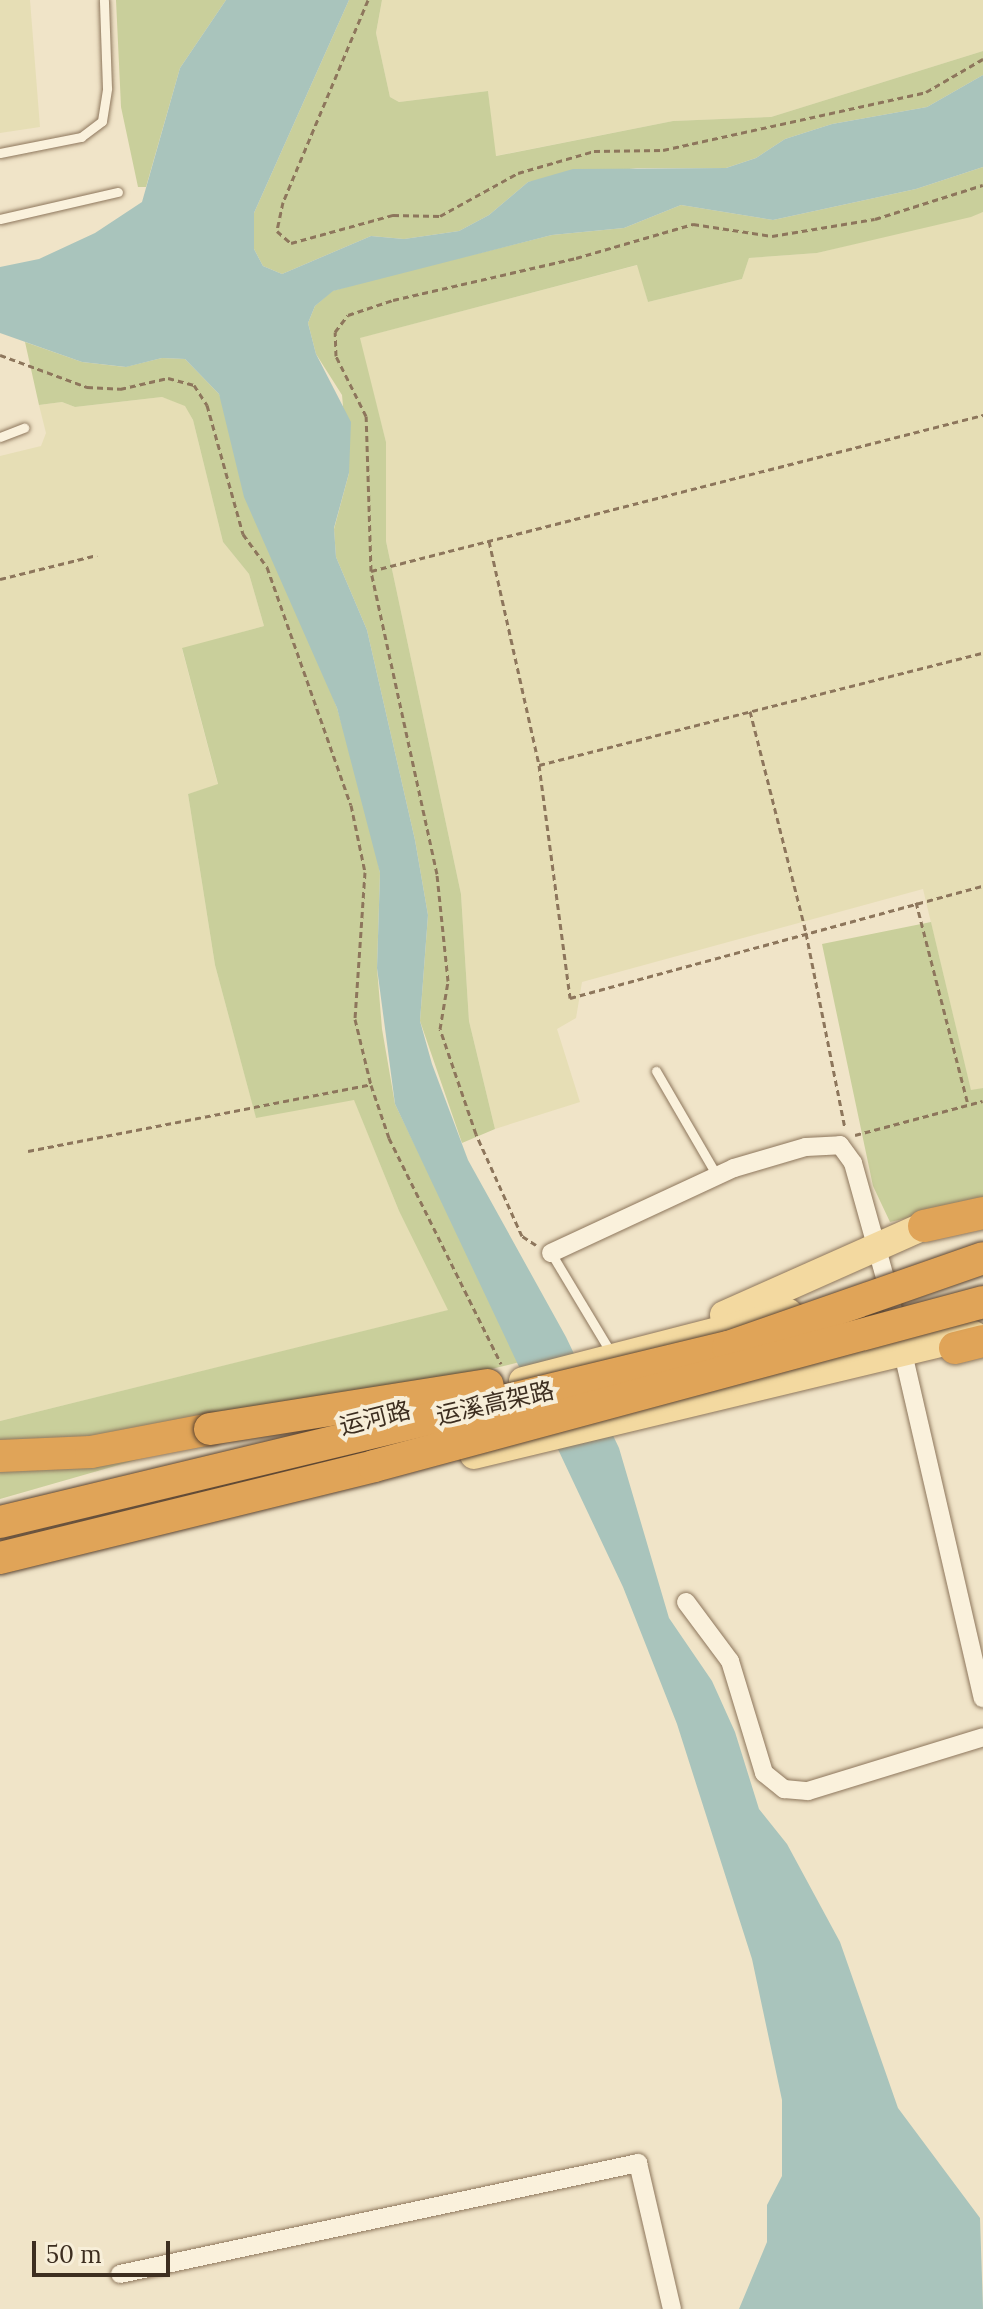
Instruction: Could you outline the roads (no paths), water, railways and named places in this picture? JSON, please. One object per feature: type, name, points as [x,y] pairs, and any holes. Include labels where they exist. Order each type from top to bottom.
[{"type":"highway","points":[[924,1226],[983,1213]]},
{"type":"highway","name":"运溪高架路","points":[[0,1522],[728,1347],[983,1261]]},
{"type":"highway","name":"运溪高架路","points":[[0,1558],[374,1466],[983,1302]]},
{"type":"highway","points":[[0,1456],[91,1452],[210,1429],[728,1347]]},
{"type":"main road","points":[[655,1346],[924,1226]]},
{"type":"main road","name":"运河路","points":[[0,1511],[888,1288],[983,1261]]},
{"type":"main road","points":[[904,1355],[983,1333]]},
{"type":"main road","points":[[0,1572],[724,1393],[969,1344]]},
{"type":"street","points":[[551,1253],[717,1176],[806,1147],[840,1145],[853,1163],[888,1288],[983,1698]]},
{"type":"street","points":[[686,1602],[730,1661],[764,1773],[784,1789],[808,1791],[983,1737]]},
{"type":"street","points":[[120,2274],[638,2163],[672,2309]]},
{"type":"lane","points":[[0,153],[81,137],[102,121],[107,88],[104,0]]},
{"type":"lane","points":[[0,219],[118,192]]},
{"type":"lane","points":[[0,437],[24,428]]},
{"type":"lane","points":[[656,1071],[717,1176]]},
{"type":"lane","points":[[551,1253],[605,1359]]},
{"type":"water","points":[[226,0],[349,0],[254,213],[254,249],[263,266],[282,274],[371,236],[404,239],[459,231],[489,215],[528,182],[573,169],[726,168],[756,158],[785,139],[832,124],[927,107],[983,75],[983,167],[916,189],[773,220],[681,205],[624,228],[552,235],[333,291],[315,306],[308,323],[316,354],[351,422],[349,473],[334,528],[336,557],[367,630],[415,840],[428,915],[420,1021],[432,1064],[468,1160],[566,1337],[619,1448],[669,1618],[712,1681],[735,1732],[759,1809],[787,1844],[840,1942],[898,2108],[980,2218],[983,2309],[739,2309],[767,2242],[767,2205],[782,2176],[782,2100],[752,1959],[677,1724],[623,1587],[395,1104],[377,968],[380,873],[337,708],[244,497],[219,394],[185,359],[162,358],[126,367],[82,362],[0,333],[0,267],[39,259],[95,233],[142,202],[180,68]]}]
